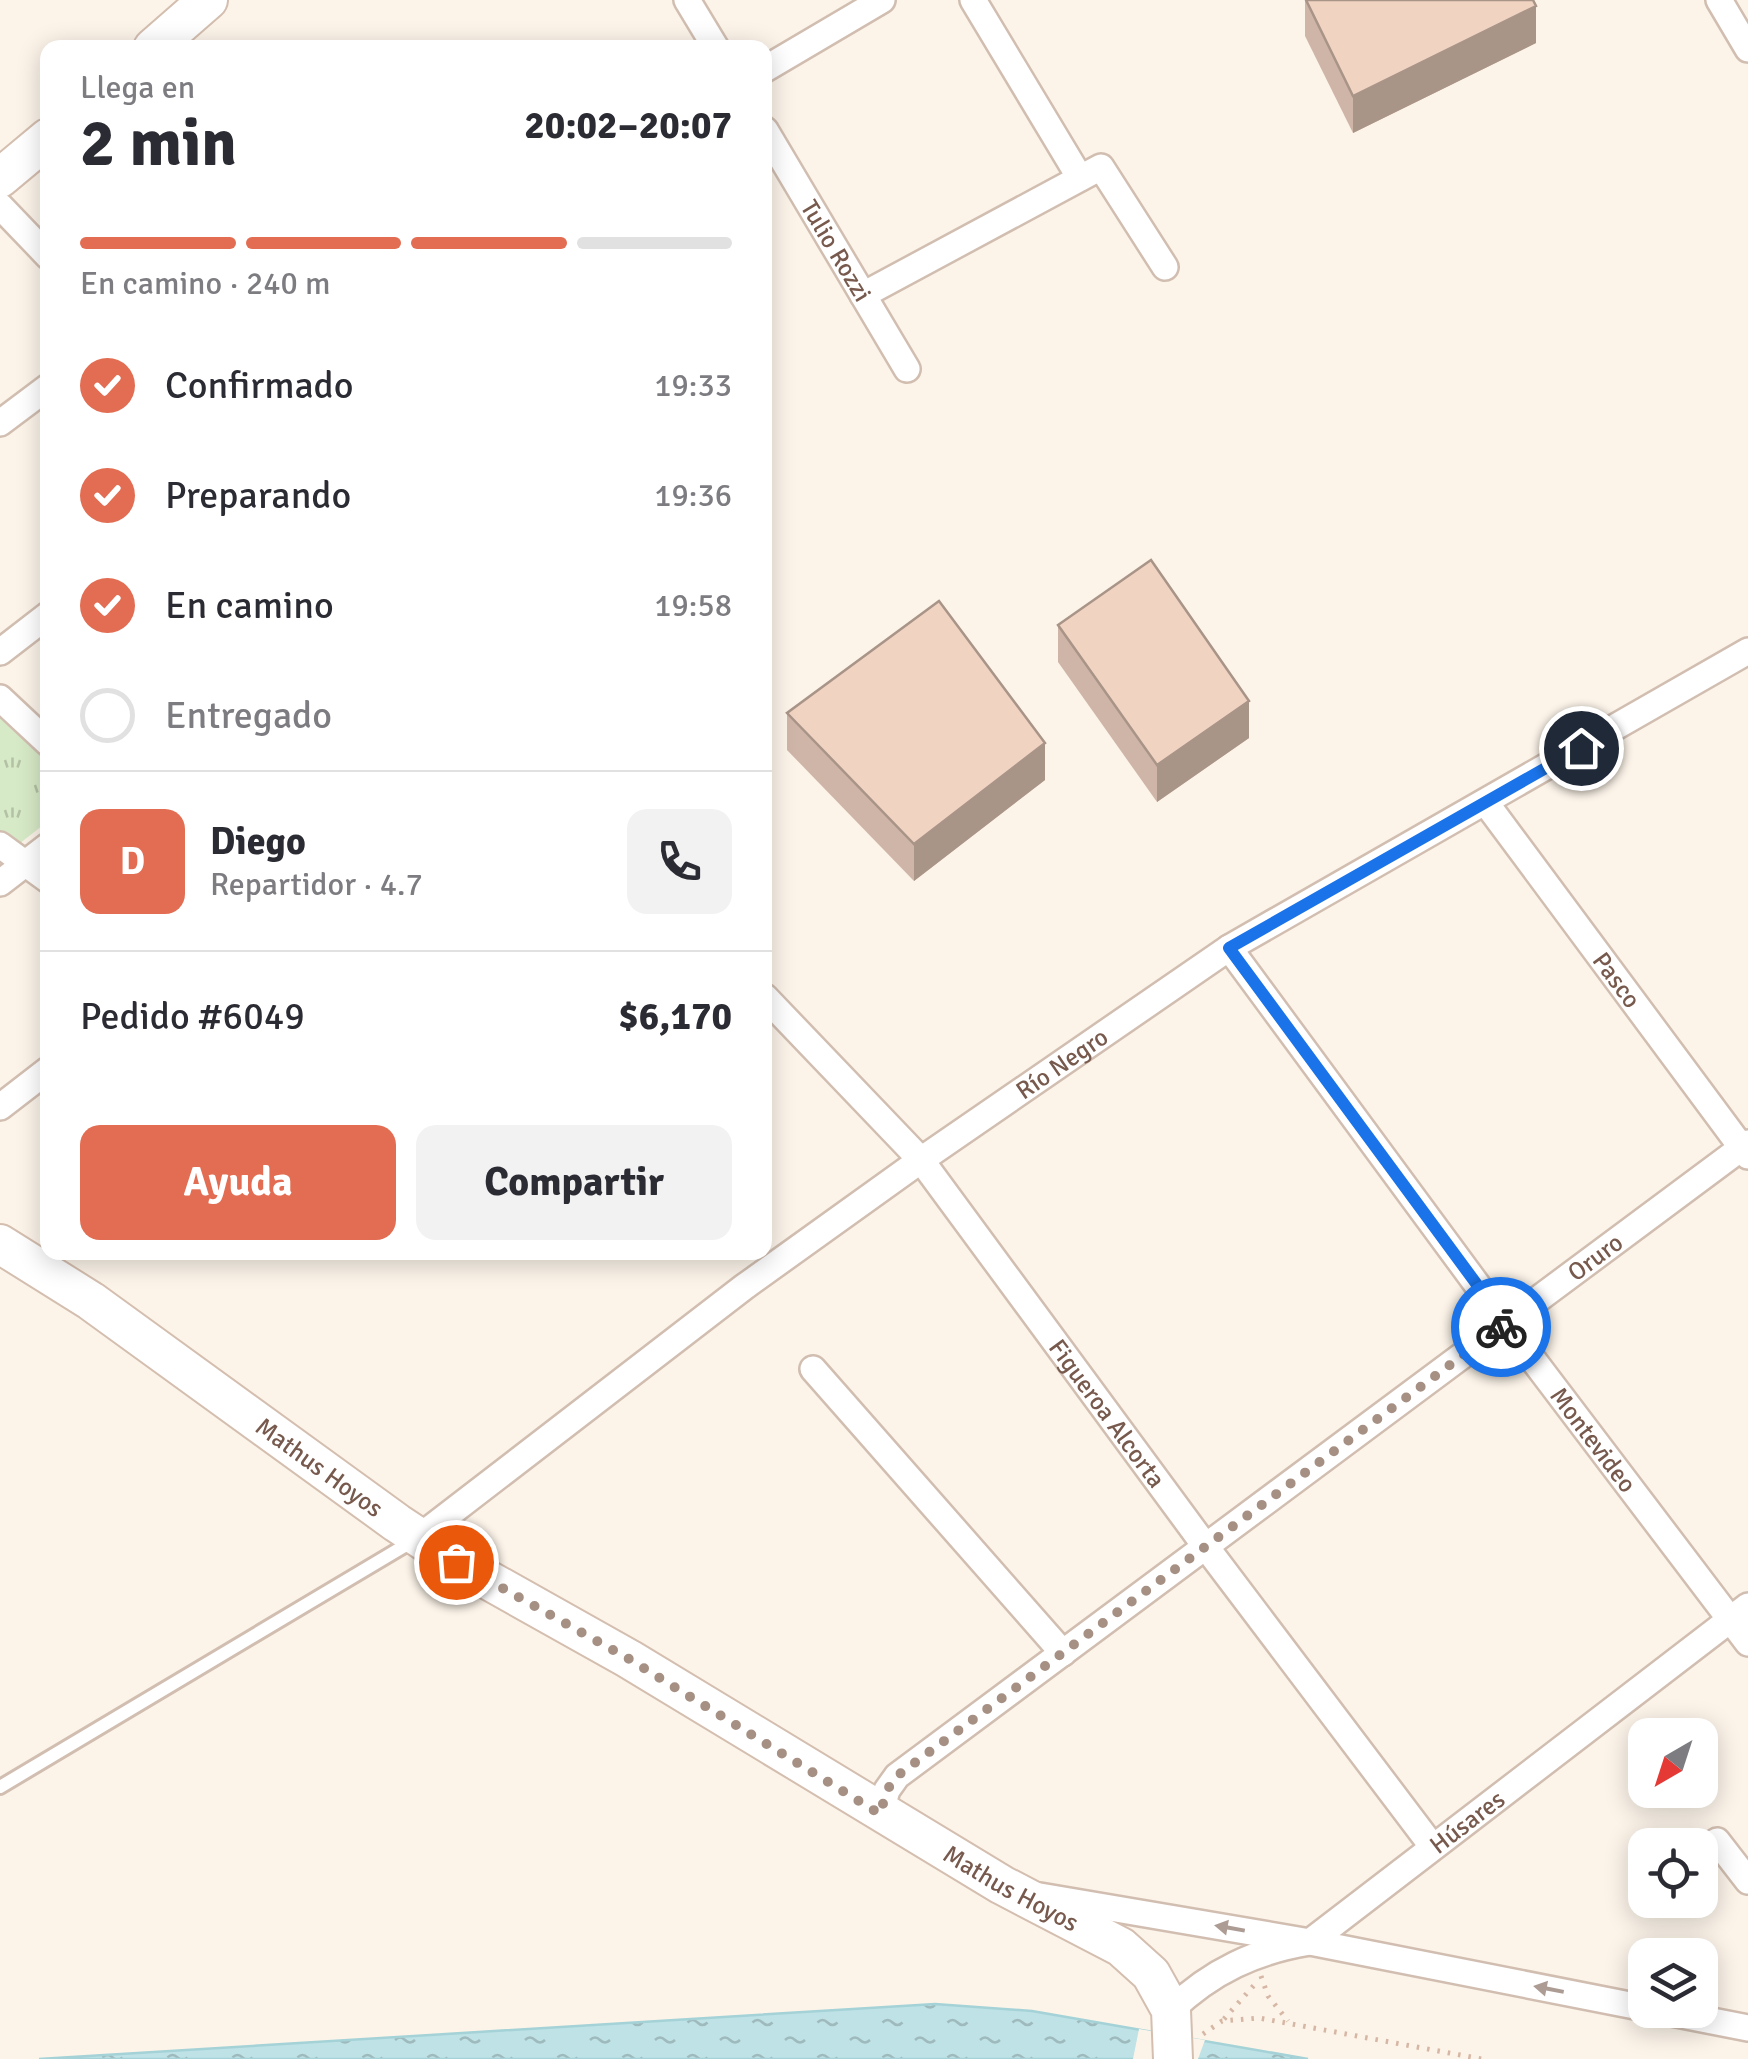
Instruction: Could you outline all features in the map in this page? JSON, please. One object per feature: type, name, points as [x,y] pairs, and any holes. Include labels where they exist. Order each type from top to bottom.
[{"type":"main road","points":[[162,40],[208,0]]},
{"type":"main road","points":[[0,178],[40,145]]},
{"type":"main road","name":"Mathus Hoyos","points":[[0,1244],[91,1301],[418,1538],[629,1659],[1014,1892],[1121,1947],[1151,1974],[1175,2041]]},
{"type":"street","points":[[688,0],[711,40]]},
{"type":"street","points":[[772,65],[882,0]]},
{"type":"street","points":[[973,0],[1080,178]]},
{"type":"street","points":[[1718,0],[1748,49]]},
{"type":"street","name":"Tulio Rozzi","points":[[772,142],[906,369]]},
{"type":"street","points":[[863,296],[1101,167],[1165,267]]},
{"type":"street","points":[[0,206],[40,248]]},
{"type":"street","points":[[0,423],[40,393]]},
{"type":"street","points":[[0,652],[40,621]]},
{"type":"street","name":"Río Negro","points":[[418,1538],[744,1287],[1229,948],[1745,658]]},
{"type":"street","points":[[0,698],[40,736]]},
{"type":"street","name":"Pasco","points":[[1486,803],[1746,1149]]},
{"type":"street","points":[[0,845],[40,874]]},
{"type":"street","points":[[0,883],[40,852]]},
{"type":"street","name":"Montevideo","points":[[1229,948],[1506,1324],[1739,1612],[1748,1643]]},
{"type":"street","name":"Figueroa Alcorta","points":[[772,1004],[921,1160],[1432,1846]]},
{"type":"street","points":[[0,1107],[40,1076]]},
{"type":"street","name":"Oruro","points":[[880,1814],[887,1790],[897,1776],[1746,1149]]},
{"type":"street","points":[[814,1369],[1063,1653]]},
{"type":"street","name":"Húsares","points":[[1175,2041],[1198,1985],[1230,1965],[1276,1948],[1310,1942],[1739,1612]]},
{"type":"street","points":[[1718,1843],[1748,1881]]},
{"type":"street","points":[[1014,1892],[1310,1942],[1628,2005]]},
{"type":"street","points":[[1718,2022],[1748,2028]]},
{"type":"lane","points":[[0,1787],[418,1538]]},
{"type":"path","points":[[1261,1976],[1268,1996],[1290,2024]]},
{"type":"path","points":[[1175,2041],[1222,2021],[1259,2018],[1482,2059]]},
{"type":"green space","points":[[0,714],[40,752],[40,828],[19,844],[0,831]]},
{"type":"water","points":[[935,2004],[1032,2011],[1308,2059],[39,2059]]},
{"type":"pier","points":[[1139,2029],[1205,2040],[1198,2059],[1133,2059]]},
{"type":"building","points":[[1306,0],[1533,0],[1536,6],[1353,96]]},
{"type":"building","points":[[1151,560],[1249,701],[1157,765],[1058,625]]},
{"type":"building","points":[[939,601],[1045,743],[914,844],[787,713]]},
{"type":"way so far","points":[[456,1562],[629,1659],[880,1814],[887,1790],[897,1776],[1501,1327]]},
{"type":"route","points":[[1501,1327],[1506,1324],[1229,948],[1581,748]]}]
